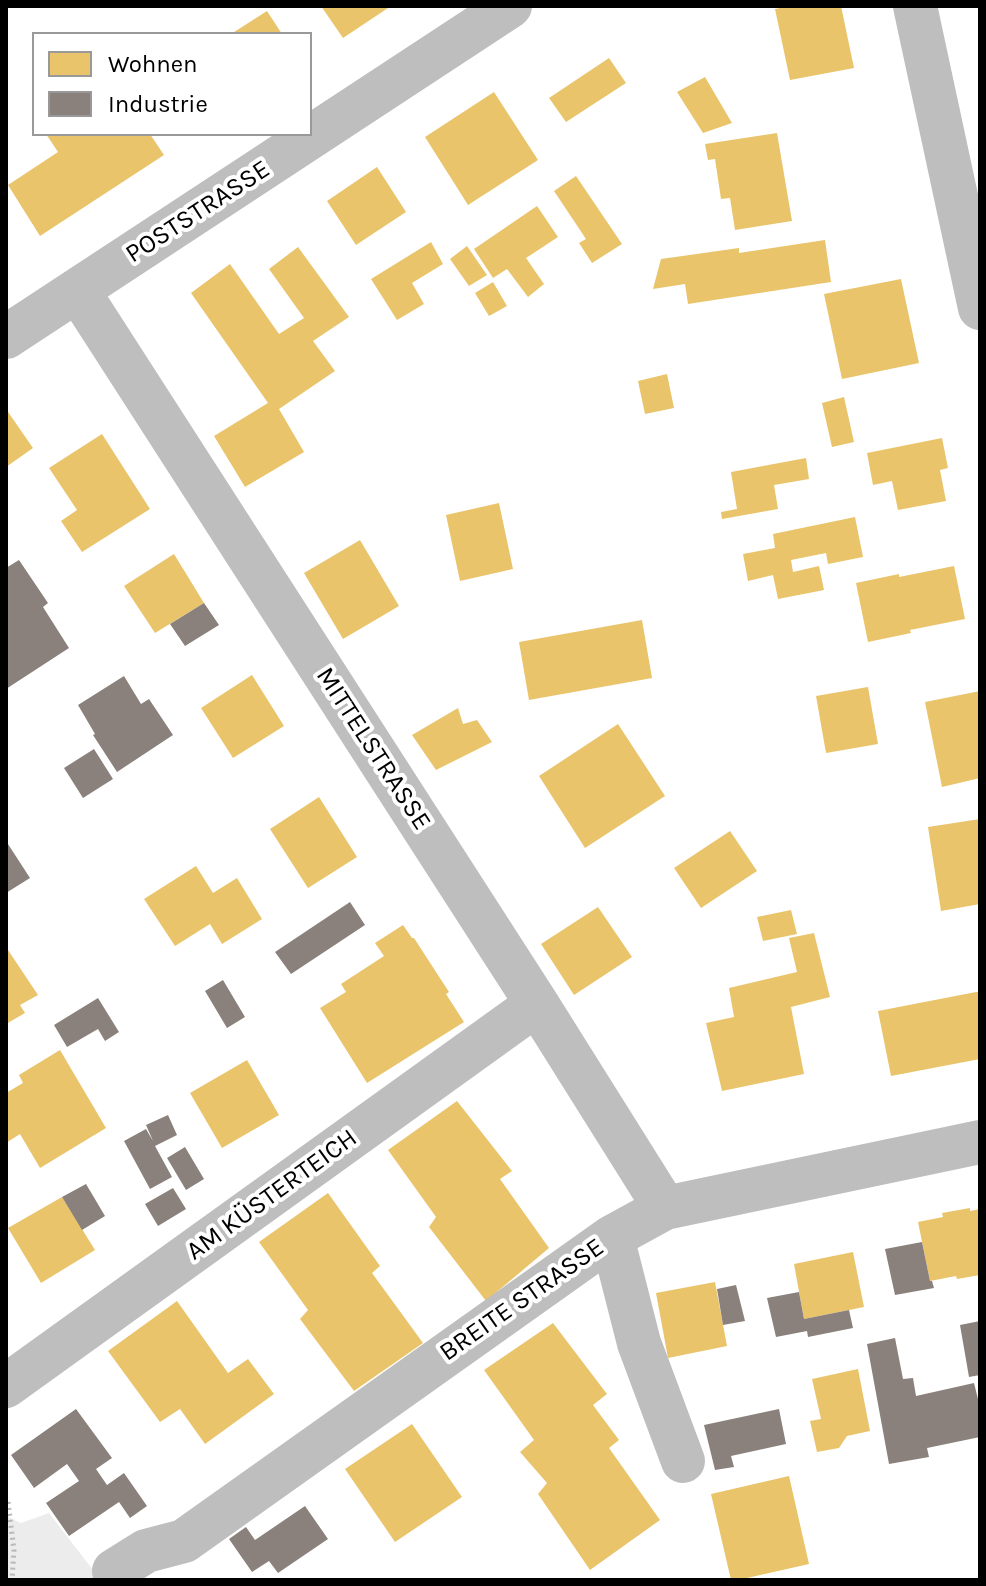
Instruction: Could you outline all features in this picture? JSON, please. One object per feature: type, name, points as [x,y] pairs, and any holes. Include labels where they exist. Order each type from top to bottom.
[{"type":"street","name":"POSTSTRASSE","points":[[6,337],[510,6]]},
{"type":"street","points":[[915,6],[980,308]]},
{"type":"street","name":"MITTELSTRASSE","points":[[78,291],[665,1208]]},
{"type":"street","name":"AM KÜSTERTEICH","points":[[6,1386],[537,1004]]},
{"type":"street","name":"BREITE STRASSE","points":[[114,1571],[146,1551],[184,1541],[612,1237],[665,1208],[980,1142]]},
{"type":"street","points":[[612,1237],[639,1343],[683,1461]]},
{"type":"path","points":[[8,1502],[14,1550],[12,1580]]},
{"type":"shaded area","points":[[49,1513],[100,1580],[6,1580],[6,1516],[21,1523]]},
{"type":"building: Wohnen","points":[[321,6],[391,6],[343,38]]},
{"type":"building: Wohnen","points":[[841,6],[854,68],[790,80],[775,9]]},
{"type":"building: Wohnen","points":[[267,11],[281,32],[234,32]]},
{"type":"building: Wohnen","points":[[609,58],[626,83],[566,122],[549,98]]},
{"type":"building: Wohnen","points":[[705,77],[732,123],[703,133],[677,92]]},
{"type":"building: Wohnen","points":[[494,92],[538,160],[468,205],[425,137]]},
{"type":"building: Wohnen","points":[[777,133],[792,221],[735,230],[730,198],[721,199],[715,159],[708,160],[705,144]]},
{"type":"building: Wohnen","points":[[47,136],[151,136],[164,155],[40,236],[8,185],[58,152]]},
{"type":"building: Wohnen","points":[[377,167],[406,212],[356,245],[327,201]]},
{"type":"building: Wohnen","points":[[576,176],[622,244],[592,263],[579,243],[586,239],[554,191]]},
{"type":"building: Wohnen","points":[[537,206],[558,237],[526,258],[544,284],[528,297],[507,269],[493,278],[474,249]]},
{"type":"building: Wohnen","points":[[825,240],[831,282],[688,304],[685,284],[653,289],[661,259],[739,248],[739,253]]},
{"type":"building: Wohnen","points":[[431,242],[443,264],[412,283],[424,304],[397,320],[371,279]]},
{"type":"building: Wohnen","points":[[467,246],[487,275],[469,286],[450,259]]},
{"type":"building: Wohnen","points":[[298,247],[349,317],[313,341],[335,371],[279,409],[304,452],[245,487],[214,436],[268,403],[191,293],[230,264],[279,334],[304,318],[269,269]]},
{"type":"building: Wohnen","points":[[901,279],[919,363],[842,379],[824,294]]},
{"type":"building: Wohnen","points":[[493,282],[507,306],[489,316],[475,293]]},
{"type":"building: Wohnen","points":[[667,374],[674,408],[645,414],[638,381]]},
{"type":"building: Wohnen","points":[[844,397],[854,442],[832,447],[822,403]]},
{"type":"building: Wohnen","points":[[6,409],[33,448],[6,467]]},
{"type":"building: Wohnen","points":[[102,434],[150,509],[82,552],[61,521],[77,510],[49,468]]},
{"type":"building: Wohnen","points":[[942,438],[948,468],[940,470],[946,501],[898,510],[892,481],[873,485],[867,453]]},
{"type":"building: Wohnen","points":[[806,458],[809,479],[774,485],[778,509],[722,519],[721,512],[737,509],[731,472]]},
{"type":"building: Wohnen","points":[[499,503],[513,569],[460,581],[446,515]]},
{"type":"building: Wohnen","points":[[855,517],[863,557],[828,564],[826,553],[791,560],[793,572],[819,566],[824,590],[778,599],[773,575],[748,581],[743,554],[775,548],[773,534]]},
{"type":"building: Wohnen","points":[[360,540],[399,606],[343,639],[304,573]]},
{"type":"building: Wohnen","points":[[174,554],[204,603],[155,633],[124,586]]},
{"type":"building: Wohnen","points":[[954,566],[965,619],[868,642],[856,583]]},
{"type":"building: Wohnen","points":[[642,620],[652,678],[529,700],[519,642]]},
{"type":"building: Wohnen","points":[[252,675],[284,726],[233,758],[201,708]]},
{"type":"building: Wohnen","points":[[868,687],[878,744],[826,753],[816,696]]},
{"type":"building: Wohnen","points":[[980,691],[980,778],[942,787],[925,702]]},
{"type":"building: Wohnen","points":[[458,708],[463,724],[477,720],[492,742],[436,770],[412,735]]},
{"type":"building: Wohnen","points":[[618,724],[665,796],[585,848],[539,776]]},
{"type":"building: Wohnen","points":[[319,797],[357,857],[308,888],[270,829]]},
{"type":"building: Wohnen","points":[[980,819],[980,904],[941,911],[928,827]]},
{"type":"building: Wohnen","points":[[730,831],[757,871],[701,908],[674,868]]},
{"type":"building: Wohnen","points":[[196,866],[213,893],[237,878],[262,919],[222,944],[210,924],[175,946],[144,899]]},
{"type":"building: Wohnen","points":[[598,907],[632,957],[574,995],[541,944]]},
{"type":"building: Wohnen","points":[[791,910],[797,934],[763,941],[757,917]]},
{"type":"building: Wohnen","points":[[403,925],[449,992],[446,994],[464,1022],[367,1083],[320,1008],[346,992],[341,984],[384,956],[375,943]]},
{"type":"building: Wohnen","points":[[814,933],[830,997],[791,1007],[804,1074],[722,1091],[706,1023],[734,1017],[729,988],[797,972],[789,938]]},
{"type":"building: Wohnen","points":[[6,947],[38,995],[20,1005],[25,1013],[6,1024]]},
{"type":"building: Wohnen","points":[[980,992],[980,1059],[891,1076],[878,1011]]},
{"type":"building: Wohnen","points":[[60,1050],[106,1128],[40,1168],[20,1134],[6,1143],[6,1093],[23,1083],[19,1075]]},
{"type":"building: Wohnen","points":[[247,1060],[279,1115],[222,1148],[190,1093]]},
{"type":"building: Wohnen","points":[[457,1101],[512,1171],[500,1179],[549,1248],[486,1301],[429,1227],[436,1217],[388,1150]]},
{"type":"building: Wohnen","points":[[328,1193],[380,1266],[372,1273],[423,1343],[354,1391],[300,1319],[308,1310],[259,1242]]},
{"type":"building: Wohnen","points":[[62,1197],[95,1250],[41,1283],[8,1228]]},
{"type":"building: Wohnen","points":[[970,1208],[970,1211],[980,1209],[980,1275],[930,1281],[918,1222],[943,1217],[942,1213]]},
{"type":"building: Wohnen","points":[[853,1252],[864,1307],[804,1319],[794,1264]]},
{"type":"building: Wohnen","points":[[715,1282],[727,1346],[668,1358],[656,1293]]},
{"type":"building: Wohnen","points":[[177,1301],[228,1373],[248,1359],[274,1394],[205,1444],[180,1409],[160,1422],[108,1351]]},
{"type":"building: Wohnen","points":[[553,1323],[607,1394],[593,1405],[619,1440],[609,1448],[660,1520],[590,1570],[538,1494],[547,1483],[520,1452],[534,1440],[484,1370]]},
{"type":"building: Wohnen","points":[[858,1369],[870,1431],[847,1436],[839,1448],[817,1452],[810,1421],[821,1419],[812,1379]]},
{"type":"building: Wohnen","points":[[412,1424],[462,1497],[395,1542],[345,1469]]},
{"type":"building: Wohnen","points":[[789,1476],[809,1564],[731,1580],[711,1494]]},
{"type":"building: Industrie","points":[[19,560],[48,603],[43,607],[69,648],[6,689],[6,568]]},
{"type":"building: Industrie","points":[[204,603],[219,625],[185,646],[170,624]]},
{"type":"building: Industrie","points":[[124,676],[141,704],[149,699],[173,735],[117,772],[78,705]]},
{"type":"building: Industrie","points":[[94,749],[113,779],[83,798],[64,768]]},
{"type":"building: Industrie","points":[[6,841],[30,878],[6,893]]},
{"type":"building: Industrie","points":[[350,902],[365,925],[291,974],[275,952]]},
{"type":"building: Industrie","points":[[223,980],[245,1017],[227,1028],[205,991]]},
{"type":"building: Industrie","points":[[98,998],[119,1032],[105,1041],[98,1029],[67,1047],[54,1025]]},
{"type":"building: Industrie","points":[[168,1115],[177,1135],[155,1146],[172,1177],[150,1189],[124,1141],[146,1129],[153,1141],[146,1125]]},
{"type":"building: Industrie","points":[[185,1147],[204,1179],[186,1190],[167,1158]]},
{"type":"building: Industrie","points":[[86,1184],[105,1216],[82,1230],[62,1197]]},
{"type":"building: Industrie","points":[[173,1188],[186,1209],[158,1226],[145,1204]]},
{"type":"building: Industrie","points":[[922,1242],[934,1288],[895,1295],[885,1249]]},
{"type":"building: Industrie","points":[[736,1285],[745,1321],[723,1325],[717,1289]]},
{"type":"building: Industrie","points":[[799,1292],[804,1319],[849,1310],[853,1328],[808,1337],[807,1331],[776,1337],[767,1298]]},
{"type":"building: Industrie","points":[[980,1321],[980,1375],[969,1377],[960,1325]]},
{"type":"building: Industrie","points":[[895,1338],[903,1379],[913,1378],[916,1396],[974,1383],[980,1407],[980,1437],[927,1448],[929,1457],[889,1464],[867,1344]]},
{"type":"building: Industrie","points":[[76,1409],[112,1458],[96,1469],[107,1485],[124,1473],[147,1506],[130,1518],[119,1502],[69,1536],[46,1503],[79,1481],[67,1464],[34,1488],[11,1455]]},
{"type":"building: Industrie","points":[[779,1409],[786,1444],[731,1456],[734,1467],[715,1470],[704,1425]]},
{"type":"building: Industrie","points":[[305,1506],[328,1539],[278,1573],[269,1561],[252,1572],[229,1539],[246,1527],[255,1540]]}]
